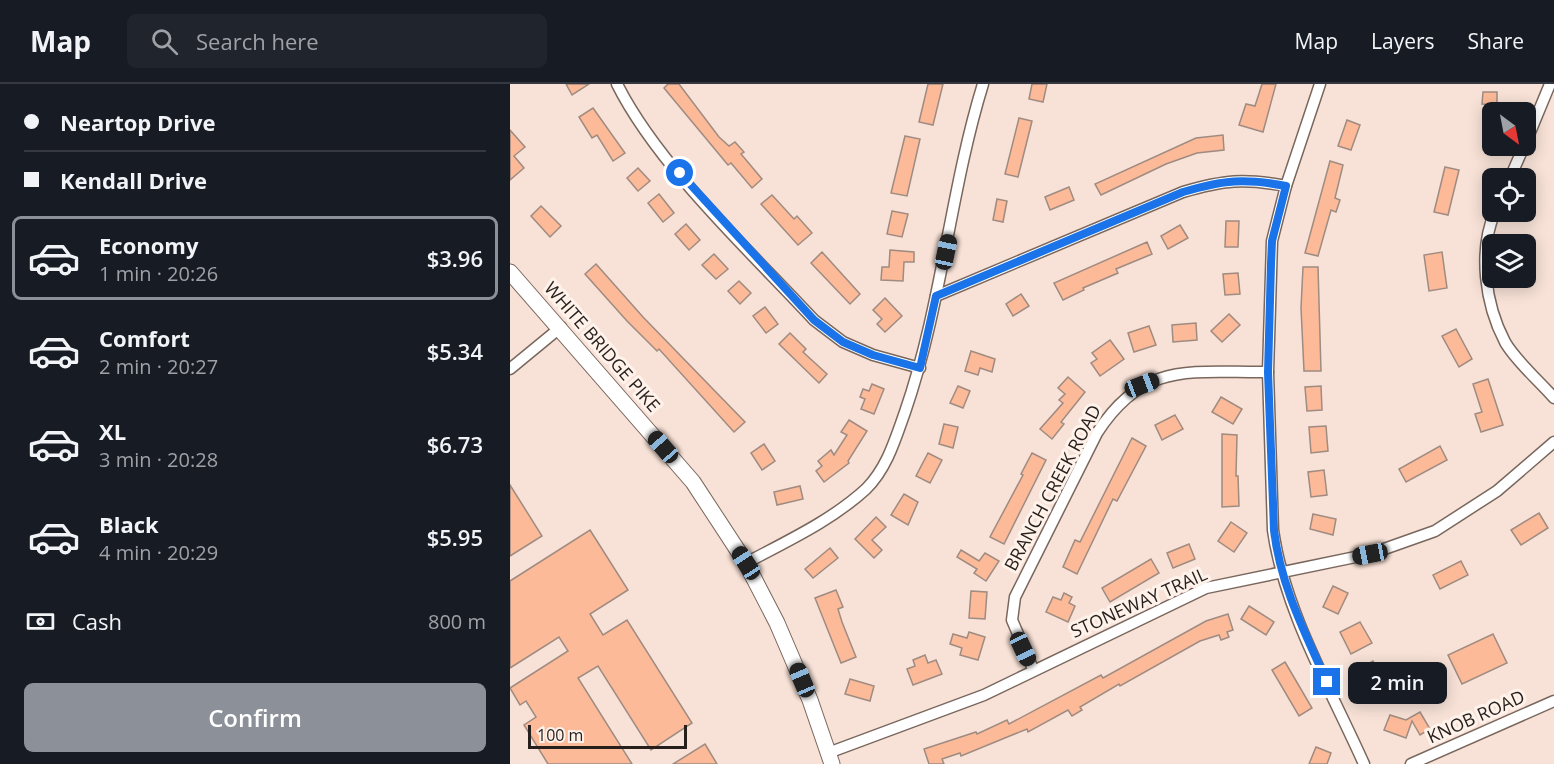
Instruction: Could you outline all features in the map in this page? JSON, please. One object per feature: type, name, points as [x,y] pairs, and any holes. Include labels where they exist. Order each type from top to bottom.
[{"type":"main road","name":"WHITE BRIDGE PIKE","points":[[510,272],[561,327],[693,482],[746,563],[777,623],[830,758]]},
{"type":"street","points":[[617,84],[636,117],[667,158],[814,320],[843,342],[873,355],[920,368]]},
{"type":"street","points":[[746,563],[824,521],[867,487],[889,458],[920,368],[983,84]]},
{"type":"street","points":[[1320,84],[1286,186],[1272,241],[1268,372],[1274,530],[1282,571],[1291,600],[1364,764]]},
{"type":"street","points":[[1536,118],[1550,84]]},
{"type":"street","points":[[936,296],[1183,192],[1214,183],[1250,179],[1286,186]]},
{"type":"street","points":[[1491,222],[1486,263],[1489,297],[1506,343],[1554,398]]},
{"type":"street","points":[[510,369],[561,327]]},
{"type":"street","name":"BRANCH CREEK ROAD","points":[[1033,669],[1012,620],[1015,597],[1087,453],[1111,411],[1142,385],[1164,377],[1191,373],[1268,372]]},
{"type":"street","name":"STONEWAY TRAIL","points":[[830,758],[984,695],[1033,669],[1206,588],[1370,554],[1435,531],[1497,491],[1554,442]]},
{"type":"street","name":"KNOB ROAD","points":[[1411,764],[1554,701]]},
{"type":"building","points":[[566,84],[589,84],[572,95]]},
{"type":"building","points":[[668,84],[679,84],[719,137],[729,146],[735,142],[744,152],[741,154],[762,179],[752,188],[731,163],[728,165],[664,88]]},
{"type":"building","points":[[928,84],[943,84],[933,125],[919,122]]},
{"type":"building","points":[[1032,84],[1047,84],[1043,102],[1029,99]]},
{"type":"building","points":[[1262,84],[1276,84],[1263,132],[1239,125],[1246,104],[1255,106]]},
{"type":"building","points":[[1483,92],[1497,92],[1497,102],[1482,102]]},
{"type":"building","points":[[593,108],[625,153],[613,161],[597,135],[592,138],[579,117]]},
{"type":"building","points":[[1019,118],[1032,121],[1018,177],[1005,174]]},
{"type":"building","points":[[1347,120],[1360,125],[1351,150],[1338,146]]},
{"type":"building","points":[[510,130],[525,147],[514,156],[524,168],[510,180]]},
{"type":"building","points":[[1223,135],[1224,150],[1197,153],[1166,164],[1101,195],[1095,184],[1196,138]]},
{"type":"building","points":[[905,136],[920,139],[907,196],[891,193]]},
{"type":"building","points":[[1330,161],[1343,165],[1335,198],[1340,200],[1336,212],[1331,210],[1318,256],[1305,253]]},
{"type":"building","points":[[1445,167],[1459,170],[1448,215],[1434,212]]},
{"type":"building","points":[[638,168],[650,181],[638,191],[627,178]]},
{"type":"building","points":[[1069,187],[1074,200],[1050,210],[1045,197]]},
{"type":"building","points":[[659,194],[674,213],[663,222],[648,203]]},
{"type":"building","points":[[772,195],[794,219],[797,216],[812,233],[798,245],[761,204]]},
{"type":"building","points":[[997,199],[1007,201],[1003,222],[993,220]]},
{"type":"building","points":[[541,206],[561,226],[550,237],[531,216]]},
{"type":"building","points":[[892,211],[908,214],[902,237],[887,234]]},
{"type":"building","points":[[1226,221],[1239,221],[1238,247],[1225,247]]},
{"type":"building","points":[[686,224],[700,240],[689,250],[675,234]]},
{"type":"building","points":[[1180,225],[1188,238],[1168,249],[1161,236]]},
{"type":"building","points":[[1147,242],[1152,254],[1116,269],[1118,273],[1083,288],[1084,290],[1063,300],[1054,283]]},
{"type":"building","points":[[890,250],[914,252],[914,262],[904,262],[903,281],[881,280],[882,267],[889,267]]},
{"type":"building","points":[[822,252],[860,294],[850,304],[811,263]]},
{"type":"building","points":[[1442,252],[1447,288],[1429,291],[1424,255]]},
{"type":"building","points":[[714,254],[728,269],[716,279],[702,265]]},
{"type":"building","points":[[596,264],[643,317],[745,422],[734,432],[659,349],[657,351],[627,321],[585,274]]},
{"type":"building","points":[[1303,267],[1318,267],[1321,371],[1304,371],[1301,308]]},
{"type":"building","points":[[1238,273],[1240,294],[1225,295],[1223,274]]},
{"type":"building","points":[[739,281],[751,293],[740,304],[728,291]]},
{"type":"building","points":[[1021,294],[1029,306],[1013,316],[1006,304]]},
{"type":"building","points":[[885,298],[902,316],[885,332],[877,324],[882,319],[873,310]]},
{"type":"building","points":[[765,307],[778,324],[766,333],[753,316]]},
{"type":"building","points":[[1229,314],[1240,325],[1222,342],[1211,331]]},
{"type":"building","points":[[1196,323],[1197,340],[1173,342],[1172,325]]},
{"type":"building","points":[[1149,326],[1156,345],[1134,352],[1128,333]]},
{"type":"building","points":[[1456,329],[1472,359],[1459,367],[1442,336]]},
{"type":"building","points":[[790,333],[806,349],[803,352],[827,374],[819,383],[779,344]]},
{"type":"building","points":[[1110,340],[1124,359],[1100,376],[1091,363],[1097,359],[1092,353]]},
{"type":"building","points":[[971,351],[995,359],[992,372],[980,368],[978,375],[965,371]]},
{"type":"building","points":[[1068,377],[1085,392],[1061,422],[1064,424],[1052,439],[1040,429],[1063,403],[1059,400],[1065,394],[1058,388]]},
{"type":"building","points":[[1488,379],[1503,425],[1481,432],[1475,414],[1482,412],[1473,384]]},
{"type":"building","points":[[872,384],[884,389],[874,414],[861,409],[865,399],[860,397],[863,389],[869,391]]},
{"type":"building","points":[[958,386],[970,391],[963,408],[950,403]]},
{"type":"building","points":[[1321,386],[1322,410],[1307,411],[1305,387]]},
{"type":"building","points":[[1221,397],[1242,409],[1233,424],[1212,412]]},
{"type":"building","points":[[1175,415],[1183,429],[1162,440],[1155,425]]},
{"type":"building","points":[[849,420],[867,431],[848,461],[849,463],[824,482],[816,471],[822,466],[818,461],[831,450],[834,455],[847,435],[841,432]]},
{"type":"building","points":[[944,424],[958,427],[953,448],[939,444]]},
{"type":"building","points":[[1326,426],[1328,451],[1311,453],[1309,427]]},
{"type":"building","points":[[1222,434],[1237,435],[1236,476],[1238,476],[1239,506],[1222,507]]},
{"type":"building","points":[[1132,438],[1146,446],[1117,501],[1113,499],[1077,574],[1063,567],[1075,540],[1080,542]]},
{"type":"building","points":[[764,444],[775,461],[762,470],[751,453]]},
{"type":"building","points":[[1440,446],[1447,460],[1406,482],[1399,469]]},
{"type":"building","points":[[928,453],[942,460],[930,483],[916,476]]},
{"type":"building","points":[[1032,453],[1046,460],[1004,544],[990,537]]},
{"type":"building","points":[[1324,470],[1327,495],[1311,497],[1308,472]]},
{"type":"building","points":[[510,485],[542,536],[510,556]]},
{"type":"building","points":[[800,486],[803,499],[777,505],[774,492]]},
{"type":"building","points":[[904,494],[918,502],[908,525],[891,515]]},
{"type":"building","points":[[1539,513],[1548,528],[1521,545],[1511,530]]},
{"type":"building","points":[[1313,514],[1336,519],[1333,535],[1310,529]]},
{"type":"building","points":[[876,517],[886,527],[872,540],[882,550],[874,558],[855,539]]},
{"type":"building","points":[[1231,522],[1247,533],[1234,552],[1218,541]]},
{"type":"building","points":[[590,530],[628,590],[590,614],[603,635],[627,620],[692,723],[651,750],[598,666],[578,678],[632,764],[548,764],[524,725],[536,717],[526,701],[520,705],[510,688],[568,651],[559,637],[510,668],[510,581]]},
{"type":"building","points":[[1189,544],[1195,559],[1173,568],[1167,553]]},
{"type":"building","points":[[830,548],[838,558],[813,578],[805,569]]},
{"type":"building","points":[[961,550],[979,561],[985,553],[999,561],[986,581],[974,573],[977,569],[957,557]]},
{"type":"building","points":[[1151,559],[1159,573],[1110,602],[1102,588]]},
{"type":"building","points":[[1461,561],[1468,575],[1440,589],[1433,575]]},
{"type":"building","points":[[1333,586],[1348,593],[1338,614],[1323,607]]},
{"type":"building","points":[[836,590],[843,607],[838,609],[856,657],[841,663],[815,598]]},
{"type":"building","points":[[971,591],[987,592],[985,619],[969,618]]},
{"type":"building","points":[[1064,593],[1072,597],[1069,603],[1075,606],[1068,622],[1046,612],[1053,597],[1061,600]]},
{"type":"building","points":[[1249,606],[1274,622],[1266,635],[1241,619]]},
{"type":"building","points":[[1228,614],[1233,630],[1227,632],[1229,637],[1221,640],[1219,635],[1200,641],[1120,686],[1119,684],[1080,707],[1082,710],[1072,716],[1068,710],[1028,732],[1027,729],[961,756],[960,753],[942,759],[944,764],[929,764],[924,749],[976,732],[977,734],[1007,720],[1009,724],[1101,675],[1103,678],[1206,621]]},
{"type":"building","points":[[1360,622],[1372,643],[1351,654],[1340,632]]},
{"type":"building","points":[[969,632],[985,637],[978,660],[960,655],[962,648],[950,644],[953,634],[967,638]]},
{"type":"building","points":[[1493,634],[1507,663],[1462,684],[1448,655]]},
{"type":"building","points":[[925,655],[928,663],[936,660],[942,674],[913,685],[907,669],[915,666],[913,660]]},
{"type":"building","points":[[1373,661],[1385,682],[1371,690],[1359,669]]},
{"type":"building","points":[[1285,662],[1312,708],[1299,716],[1272,670]]},
{"type":"building","points":[[850,679],[874,686],[870,701],[845,694]]},
{"type":"building","points":[[1420,712],[1430,729],[1420,735],[1412,721],[1406,738],[1384,730],[1390,715],[1406,720]]},
{"type":"building","points":[[705,744],[717,764],[673,764]]},
{"type":"building","points":[[1316,747],[1331,753],[1327,764],[1309,764]]},
{"type":"route","points":[[680,173],[814,320],[843,342],[873,355],[920,368],[936,296],[1183,192],[1214,183],[1250,179],[1286,186],[1272,241],[1271,264],[1268,372],[1274,530],[1277,554],[1291,600],[1327,682]]}]
